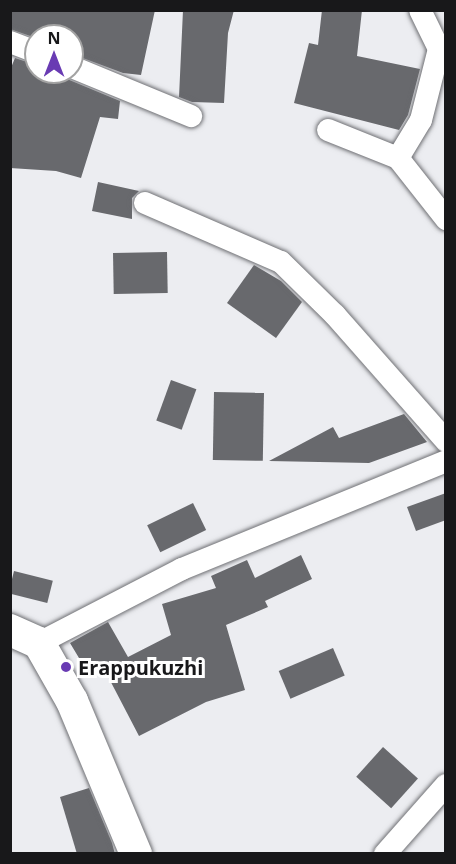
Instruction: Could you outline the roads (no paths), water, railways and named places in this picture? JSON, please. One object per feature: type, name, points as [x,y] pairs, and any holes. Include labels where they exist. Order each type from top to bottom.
[{"type":"main road","points":[[10,630],[39,643],[72,701],[136,854]]},
{"type":"street","points":[[398,158],[421,120],[439,49],[420,10]]},
{"type":"street","points":[[84,72],[191,116]]},
{"type":"street","points":[[328,130],[398,158],[446,219]]},
{"type":"street","points":[[145,202],[281,262],[335,315],[446,441]]},
{"type":"street","points":[[39,643],[183,569],[446,461]]},
{"type":"street","points":[[385,854],[446,785]]},
{"type":"place","name":"Erappukuzhi","points":[[66,667]]}]
